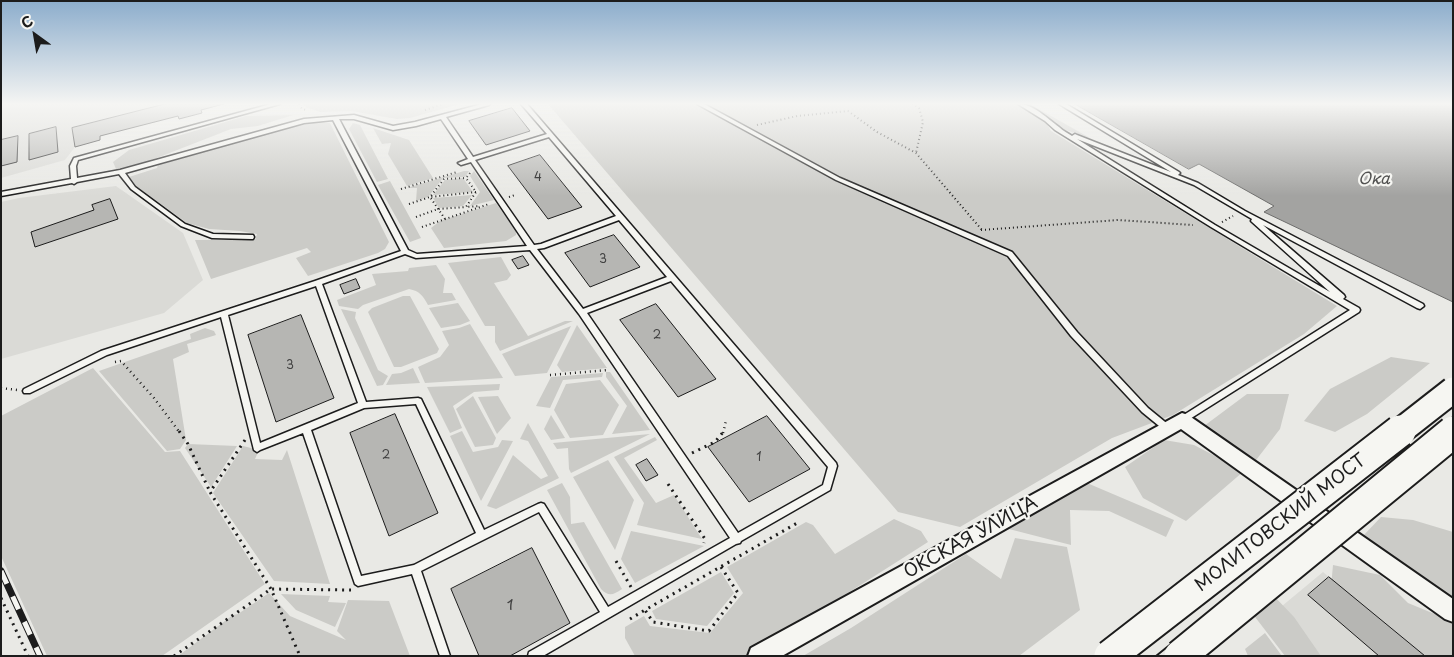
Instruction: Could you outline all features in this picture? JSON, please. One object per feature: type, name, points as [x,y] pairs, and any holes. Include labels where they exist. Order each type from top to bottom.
[{"type":"main road","name":"МОЛИТОВСКИЙ МОСТ","points":[[1110,656],[1453,390]]},
{"type":"main road","points":[[1180,656],[1453,432]]},
{"type":"street","points":[[1174,424],[1453,612]]},
{"type":"street","name":"ОКСКАЯ УЛИЦА","points":[[759,656],[1174,424]]},
{"type":"lane","points":[[74,182],[73,166],[76,159],[165,135]]},
{"type":"lane","points":[[1,194],[121,172],[255,135]]},
{"type":"lane","points":[[344,135],[405,252]]},
{"type":"lane","points":[[455,135],[532,248],[582,312],[737,540]]},
{"type":"lane","points":[[461,163],[550,135],[833,466],[827,488],[533,656]]},
{"type":"lane","points":[[760,135],[838,179],[1010,254],[1074,334],[1145,410],[1174,424],[1356,310]]},
{"type":"lane","points":[[1066,135],[1213,226],[1356,310]]},
{"type":"lane","points":[[1071,135],[1196,184]]},
{"type":"lane","points":[[1113,135],[1242,212],[1420,306]]},
{"type":"lane","points":[[121,172],[133,188],[183,225],[212,236],[251,238]]},
{"type":"lane","points":[[1242,212],[1356,310]]},
{"type":"lane","points":[[27,391],[104,353],[318,283],[405,252],[416,256],[532,248],[620,217]]},
{"type":"lane","points":[[582,312],[672,278]]},
{"type":"lane","points":[[318,283],[363,404]]},
{"type":"lane","points":[[224,314],[258,448],[363,404],[418,401],[482,535]]},
{"type":"lane","points":[[306,428],[358,582],[415,569],[541,507],[607,614]]},
{"type":"lane","points":[[415,569],[445,656]]},
{"type":"path","points":[[882,135],[916,153],[982,230]]},
{"type":"path","points":[[916,153],[920,135]]},
{"type":"path","points":[[466,169],[472,170],[466,178]]},
{"type":"path","points":[[401,189],[457,172]]},
{"type":"path","points":[[466,178],[476,192]]},
{"type":"path","points":[[430,197],[444,179],[466,178]]},
{"type":"path","points":[[409,204],[430,197],[476,192]]},
{"type":"path","points":[[466,207],[476,192]]},
{"type":"path","points":[[506,198],[515,195]]},
{"type":"path","points":[[430,197],[445,219]]},
{"type":"path","points":[[422,227],[491,203]]},
{"type":"path","points":[[416,217],[438,210],[485,205]]},
{"type":"path","points":[[963,232],[1029,225],[1118,220],[1213,226],[1242,212]]},
{"type":"path","points":[[113,362],[121,361],[154,398],[188,444],[210,492],[271,588],[300,656]]},
{"type":"path","points":[[550,375],[612,370]]},
{"type":"path","points":[[1,388],[27,391]]},
{"type":"path","points":[[692,452],[721,438],[726,430],[726,421]]},
{"type":"path","points":[[210,492],[253,429]]},
{"type":"path","points":[[668,484],[705,539],[705,542]]},
{"type":"path","points":[[630,619],[799,522]]},
{"type":"path","points":[[645,610],[653,622],[709,631],[738,593],[721,567]]},
{"type":"path","points":[[174,656],[271,588],[359,590]]},
{"type":"path","points":[[1,598],[28,656]]},
{"type":"shaded area","points":[[1,135],[105,135],[100,136],[100,140],[75,147],[65,160],[1,178]]},
{"type":"shaded area","points":[[182,135],[217,135],[144,163],[116,169],[113,162],[129,150]]},
{"type":"shaded area","points":[[265,135],[336,135],[389,242],[385,249],[378,253],[308,276],[296,258],[311,252],[307,248],[211,279],[195,240],[255,240],[257,234],[209,229],[187,223],[136,186],[129,177],[157,168],[158,165]]},
{"type":"shaded area","points":[[352,135],[365,135],[388,179],[377,182]]},
{"type":"shaded area","points":[[377,135],[393,135],[409,140],[433,178],[407,186],[388,154],[391,143],[382,144]]},
{"type":"shaded area","points":[[574,135],[1057,135],[1337,306],[1304,334],[1173,415],[1112,438],[960,527],[898,512]]},
{"type":"shaded area","points":[[464,171],[469,171],[465,177],[443,178],[428,197],[416,201],[417,188],[407,188]]},
{"type":"shaded area","points":[[474,171],[494,200],[470,206],[480,192],[470,176]]},
{"type":"shaded area","points":[[463,178],[473,192],[433,195],[445,180]]},
{"type":"shaded area","points":[[390,181],[421,238],[410,242],[378,185]]},
{"type":"shaded area","points":[[116,186],[183,233],[203,280],[164,313],[1,359],[1,202]]},
{"type":"shaded area","points":[[472,195],[463,206],[439,208],[433,198]]},
{"type":"shaded area","points":[[496,203],[516,231],[516,235],[506,241],[444,248],[431,228],[440,221]]},
{"type":"shaded area","points":[[501,257],[511,275],[507,280],[494,283],[528,336],[565,321],[573,321],[500,351],[495,342],[495,326],[485,326],[448,263]]},
{"type":"shaded area","points":[[436,265],[445,279],[443,293],[452,293],[456,300],[428,305],[421,294],[409,289],[363,305],[358,309],[339,306],[337,300],[376,285],[372,274],[408,271],[409,268]]},
{"type":"shaded area","points":[[403,296],[410,296],[439,349],[437,353],[401,367],[394,367],[368,312],[372,308]]},
{"type":"shaded area","points":[[458,303],[470,321],[460,325],[441,328],[429,308]]},
{"type":"shaded area","points":[[341,309],[356,312],[355,318],[378,370],[388,376],[383,385],[377,386]]},
{"type":"shaded area","points":[[470,324],[503,378],[425,383],[418,367],[440,357],[449,345],[442,331]]},
{"type":"shaded area","points":[[577,325],[607,368],[562,372],[557,365]]},
{"type":"shaded area","points":[[571,326],[547,373],[515,376],[502,354]]},
{"type":"shaded area","points":[[205,328],[214,331],[216,335],[187,344],[189,352],[173,359],[186,440],[180,449],[167,451],[99,371],[191,339],[190,334]]},
{"type":"shaded area","points":[[1391,357],[1430,363],[1367,414],[1335,432],[1304,421],[1330,389]]},
{"type":"shaded area","points":[[93,368],[165,452],[180,451],[265,584],[162,656],[47,656],[1,556],[1,416]]},
{"type":"shaded area","points":[[413,368],[420,383],[386,385],[392,374],[401,373]]},
{"type":"shaded area","points":[[606,372],[610,372],[650,430],[612,434],[627,406],[606,377]]},
{"type":"shaded area","points":[[603,373],[602,377],[563,380],[550,408],[536,406],[551,377]]},
{"type":"shaded area","points":[[600,380],[619,405],[603,435],[570,438],[554,410],[566,384]]},
{"type":"shaded area","points":[[500,384],[499,390],[474,392],[453,406],[462,428],[450,433],[427,387]]},
{"type":"shaded area","points":[[1247,394],[1289,394],[1280,429],[1253,464],[1200,429]]},
{"type":"shaded area","points":[[473,396],[496,438],[493,445],[475,447],[456,409]]},
{"type":"shaded area","points":[[498,396],[511,418],[497,434],[478,397]]},
{"type":"shaded area","points":[[551,415],[565,438],[551,440],[544,429]]},
{"type":"shaded area","points":[[528,423],[559,478],[496,509],[487,506],[513,455],[541,479],[548,476],[528,441],[520,439]]},
{"type":"shaded area","points":[[462,431],[473,452],[498,447],[502,440],[513,441],[481,501],[450,436]]},
{"type":"shaded area","points":[[650,434],[571,473],[569,469],[568,448],[557,449],[553,443]]},
{"type":"shaded area","points":[[655,437],[657,440],[624,458],[656,503],[674,495],[702,539],[637,525],[644,503],[614,457]]},
{"type":"shaded area","points":[[1164,440],[1194,445],[1244,471],[1186,521],[1143,498],[1125,467]]},
{"type":"shaded area","points":[[188,444],[237,446],[211,487],[185,448]]},
{"type":"shaded area","points":[[243,446],[259,450],[255,459],[282,460],[287,450],[330,584],[274,581],[213,493]]},
{"type":"shaded area","points":[[608,460],[634,500],[615,550],[573,477]]},
{"type":"shaded area","points":[[562,483],[570,497],[571,524],[584,522],[622,589],[616,593],[609,594],[601,589],[547,490]]},
{"type":"shaded area","points":[[1087,483],[1174,520],[1166,537],[1109,511],[1070,510],[1071,545],[1009,529],[1055,499]]},
{"type":"shaded area","points":[[1381,517],[1413,520],[1453,532],[1453,605],[1363,536]]},
{"type":"shaded area","points":[[894,519],[921,531],[928,542],[749,656],[635,656],[625,638],[625,627],[644,616],[650,626],[710,633],[743,593],[727,567],[806,522],[813,525],[835,554]]},
{"type":"shaded area","points":[[631,531],[704,546],[635,583],[621,559]]},
{"type":"shaded area","points":[[1015,538],[1067,547],[1080,610],[1019,656],[803,656],[851,628],[966,554],[1001,579]]},
{"type":"shaded area","points":[[1333,565],[1380,575],[1408,603],[1442,617],[1453,625],[1453,656],[1397,656],[1331,587]]},
{"type":"shaded area","points":[[721,572],[734,593],[707,626],[656,619],[652,611]]},
{"type":"shaded area","points":[[1323,572],[1425,656],[1311,656],[1270,616]]},
{"type":"shaded area","points":[[269,593],[290,616],[346,640],[337,631],[348,600],[389,601],[410,656],[178,656],[233,615],[238,614]]},
{"type":"shaded area","points":[[281,594],[330,596],[328,602],[346,603],[335,627],[296,610]]},
{"type":"shaded area","points":[[1273,595],[1294,617],[1321,656],[1285,656],[1252,613]]},
{"type":"shaded area","points":[[1265,633],[1282,656],[1248,656],[1245,649]]},
{"type":"water","name":"Ока","points":[[1129,135],[1453,135],[1453,302],[1264,212],[1274,206],[1199,164],[1189,169]]},
{"type":"building","points":[[29,135],[57,135],[58,152],[29,160]]},
{"type":"building","points":[[73,135],[105,135],[100,136],[100,140],[75,147]]},
{"type":"building","points":[[479,135],[518,135],[486,145]]},
{"type":"building","points":[[18,136],[17,162],[1,166],[1,140]]},
{"type":"building","points":[[540,155],[582,207],[548,219],[508,166]]},
{"type":"building","points":[[110,199],[118,219],[35,247],[31,232],[94,210],[92,205]]},
{"type":"building","points":[[614,235],[640,267],[590,287],[565,253]]},
{"type":"building","points":[[523,256],[529,265],[518,269],[512,260]]},
{"type":"building","points":[[356,279],[360,288],[344,294],[340,285]]},
{"type":"building","points":[[656,304],[716,379],[678,397],[620,320]]},
{"type":"building","points":[[301,315],[334,398],[276,422],[248,335]]},
{"type":"building","points":[[395,414],[438,513],[389,536],[350,433]]},
{"type":"building","points":[[767,416],[810,469],[749,502],[708,447]]},
{"type":"building","points":[[647,459],[658,475],[646,481],[636,465]]},
{"type":"building","points":[[532,548],[570,623],[510,656],[479,656],[451,589]]},
{"type":"building","points":[[1329,577],[1425,656],[1379,656],[1308,595]]},
{"type":"tram line","points":[[1416,433],[1453,403]]},
{"type":"tram line","points":[[1432,433],[1453,416]]},
{"type":"tram line","points":[[1135,656],[1417,431]]},
{"type":"tram line","points":[[1156,656],[1434,431]]},
{"type":"railway","points":[[1,571],[40,656]]}]
